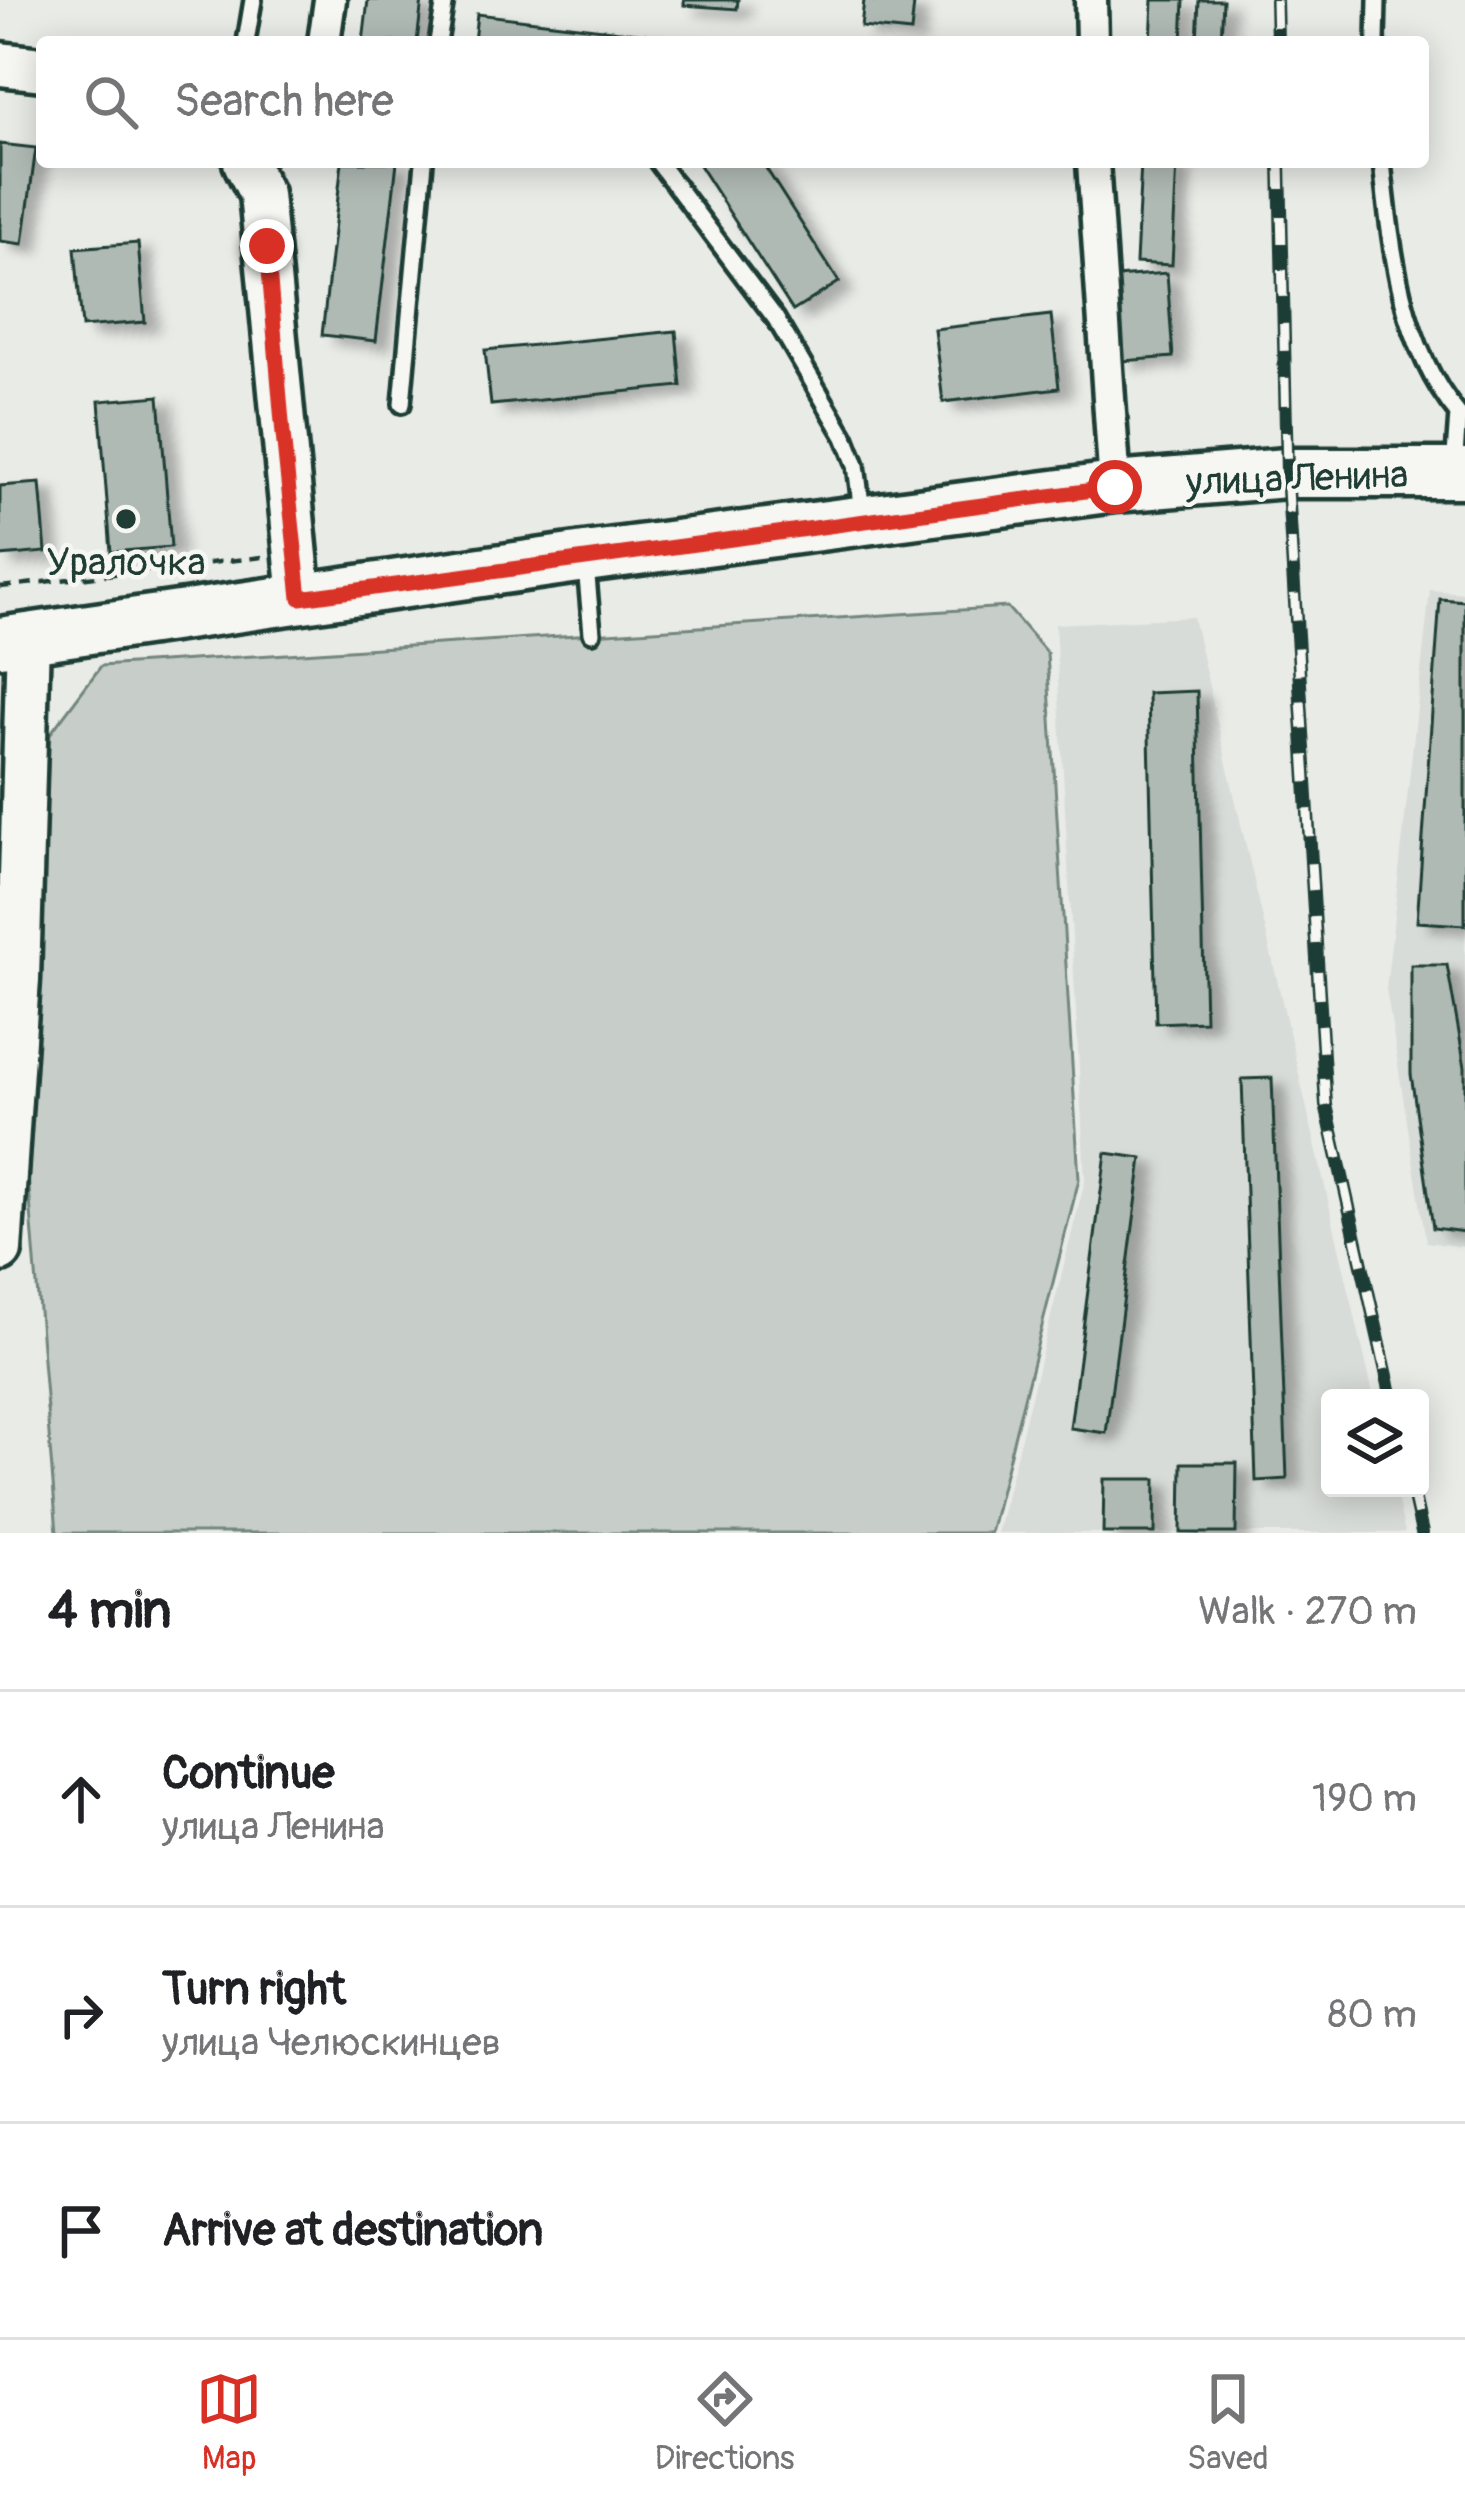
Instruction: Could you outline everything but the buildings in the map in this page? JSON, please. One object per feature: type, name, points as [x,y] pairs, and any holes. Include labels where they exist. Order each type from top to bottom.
[{"type":"main road","name":"улица Ленина","points":[[14,640],[298,576],[585,557],[1115,487],[1287,473],[1459,473]]},
{"type":"street","points":[[326,36],[330,0]]},
{"type":"street","points":[[1091,0],[1092,36]]},
{"type":"street","points":[[0,64],[36,68]]},
{"type":"street","points":[[248,168],[261,194],[298,576]]},
{"type":"street","points":[[1094,168],[1115,487]]},
{"type":"street","points":[[0,1250],[14,640]]},
{"type":"lane","points":[[247,36],[253,0]]},
{"type":"lane","points":[[439,36],[445,0]]},
{"type":"lane","points":[[1376,36],[1377,0]]},
{"type":"lane","points":[[402,404],[423,168]]},
{"type":"lane","points":[[663,168],[776,319],[845,437],[856,465],[863,520]]},
{"type":"lane","name":"улица Ленина","points":[[1383,168],[1392,255],[1411,325],[1441,394],[1461,412],[1459,473]]},
{"type":"lane","points":[[585,557],[592,633]]},
{"type":"path","points":[[0,587],[298,576]]},
{"type":"shaded area","points":[[1430,590],[1465,593],[1465,1247],[1426,1242],[1386,989]]},
{"type":"shaded area","points":[[1007,607],[1047,653],[1079,1179],[990,1533],[57,1533],[26,1150],[50,734],[101,666]]},
{"type":"shaded area","points":[[1193,617],[1372,1389],[1321,1389],[1321,1497],[1397,1497],[1405,1533],[997,1533],[1085,1180],[1055,624]]},
{"type":"railway","points":[[1276,0],[1277,36]]},
{"type":"railway","points":[[1280,168],[1287,473],[1326,1105],[1390,1389]]},
{"type":"railway","points":[[1414,1497],[1422,1533]]},
{"type":"place","name":"Уралочка","points":[[126,519]]},
{"type":"route","points":[[267,246],[300,598],[1115,487]]}]
